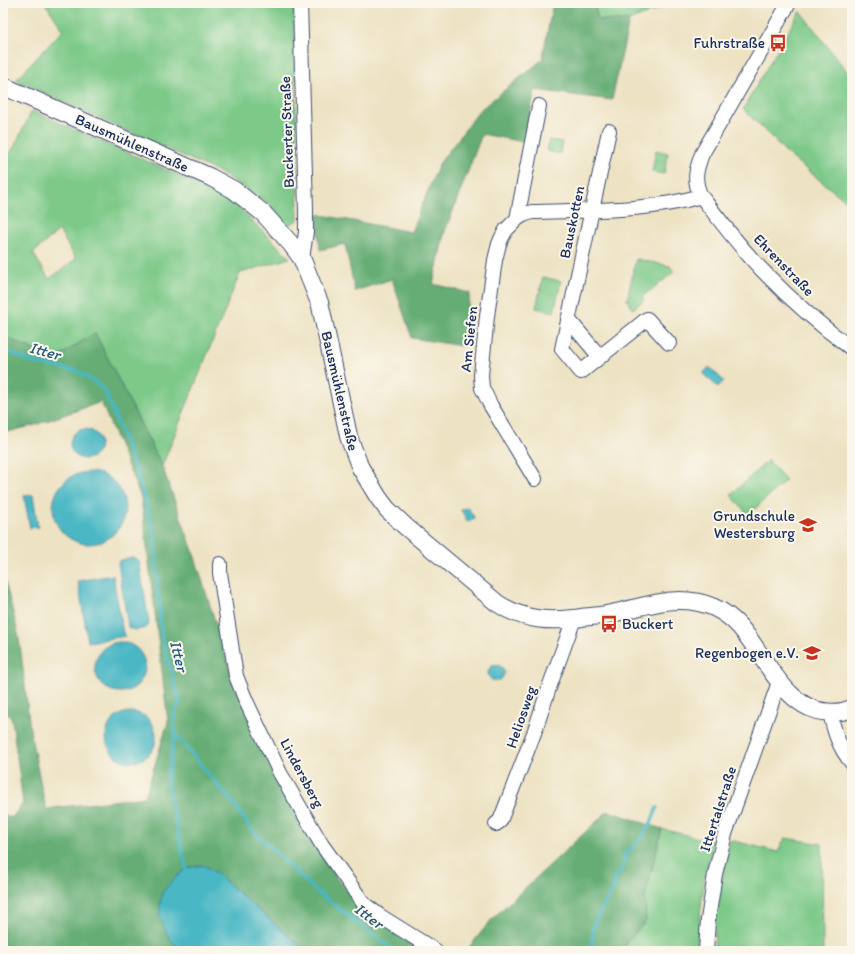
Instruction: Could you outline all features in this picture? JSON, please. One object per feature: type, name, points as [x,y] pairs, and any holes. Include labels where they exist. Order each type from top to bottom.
[{"type":"street","name":"Buckerter Straße","points":[[300,3],[306,209],[306,232],[302,259]]},
{"type":"street","points":[[701,196],[696,181],[698,166],[702,154],[789,3]]},
{"type":"street","name":"Bausmühlenstraße","points":[[3,86],[210,177],[234,190],[263,213],[291,244],[302,259],[320,304],[349,438],[360,467],[378,498],[406,527],[497,603],[516,614],[544,620],[574,619],[608,614],[675,600],[688,600],[702,603],[726,615],[739,625],[779,682],[806,706],[817,711],[830,712],[844,711],[852,708]]},
{"type":"street","name":"Am Siefen","points":[[516,219],[540,106]]},
{"type":"street","name":"Bauskotten","points":[[609,131],[562,349],[581,372],[647,319],[669,344]]},
{"type":"street","name":"Am Siefen","points":[[535,479],[491,406],[482,388],[481,375],[495,260],[499,244],[506,230],[516,219],[532,212],[649,207],[701,196]]},
{"type":"street","name":"Ehrenstraße","points":[[701,196],[732,236],[764,272],[802,308],[852,349]]},
{"type":"street","points":[[568,319],[600,357]]},
{"type":"street","name":"Lindersberg","points":[[220,564],[220,573],[236,676],[246,701],[280,773],[322,845],[364,904],[380,916],[436,951]]},
{"type":"street","name":"Heliosweg","points":[[496,824],[500,821],[510,798],[574,619]]},
{"type":"street","name":"Ittertalstraße","points":[[706,951],[708,920],[715,874],[725,834],[779,682]]},
{"type":"street","points":[[830,712],[835,734],[842,749],[852,763]]},
{"type":"green space","points":[[45,3],[294,3],[298,220],[287,226],[267,202],[219,172],[16,80],[63,30]]},
{"type":"green space","points":[[553,3],[594,3],[598,20],[629,21],[612,100],[535,90],[524,142],[482,134],[444,234],[433,284],[470,293],[462,346],[412,338],[392,279],[355,291],[345,244],[320,250],[316,214],[411,232],[439,164],[480,110],[542,60]]},
{"type":"green space","points":[[594,3],[672,3],[629,21],[598,20]]},
{"type":"green space","points":[[800,11],[852,78],[852,206],[790,156],[743,109]]},
{"type":"green space","points":[[32,111],[213,190],[238,207],[290,258],[240,273],[162,466],[95,333],[55,359],[3,336],[3,164],[14,147]],"holes":[[[59,230],[76,259],[49,279],[33,253]]]},
{"type":"green space","points":[[549,140],[562,142],[560,154],[547,151]]},
{"type":"green space","points":[[656,150],[668,153],[664,174],[652,172]]},
{"type":"green space","points":[[636,259],[670,266],[674,272],[642,297],[644,300],[633,309],[627,300]]},
{"type":"green space","points":[[543,277],[561,281],[554,312],[536,308]]},
{"type":"green space","points":[[95,333],[162,466],[193,551],[235,686],[306,824],[337,879],[351,895],[424,951],[317,951],[299,945],[215,872],[186,868],[162,893],[169,938],[182,951],[3,951],[3,894],[11,880],[3,872],[3,814],[12,818],[23,803],[12,720],[3,707],[3,574],[17,628],[31,737],[46,809],[145,797],[168,722],[141,497],[101,402],[35,425],[3,433],[3,336],[55,359]]},
{"type":"green space","points":[[768,460],[786,480],[748,515],[731,495]]},
{"type":"green space","points":[[608,811],[662,829],[645,896],[646,921],[627,942],[624,951],[466,951],[493,918]]},
{"type":"green space","points":[[662,829],[714,842],[704,882],[697,951],[624,951],[627,942],[646,921],[645,896]]},
{"type":"green space","points":[[785,838],[822,844],[823,951],[714,951],[716,905],[730,840],[778,852]]},
{"type":"water","points":[[709,367],[724,381],[718,387],[703,374]]},
{"type":"water","points":[[85,429],[96,433],[100,444],[96,455],[85,459],[74,455],[70,444],[74,433]]},
{"type":"water","points":[[89,472],[109,478],[119,488],[125,508],[119,528],[109,538],[89,544],[69,538],[59,528],[53,508],[59,488],[69,478]]},
{"type":"water","points":[[33,495],[38,527],[30,528],[24,496]]},
{"type":"water","points":[[468,507],[475,519],[468,522],[461,510]]},
{"type":"water","points":[[136,558],[139,561],[149,622],[146,628],[137,630],[130,629],[128,627],[118,563],[120,560]]},
{"type":"water","points":[[113,575],[123,633],[125,636],[88,642],[78,581]]},
{"type":"water","points":[[120,642],[129,644],[140,653],[145,667],[143,676],[134,687],[120,692],[111,690],[100,681],[95,667],[97,658],[106,647]]},
{"type":"water","points":[[493,665],[499,665],[504,670],[502,679],[499,681],[493,681],[488,676],[488,670]]},
{"type":"water","points":[[131,712],[140,714],[151,723],[156,737],[154,746],[145,757],[131,762],[122,760],[111,751],[106,737],[108,728],[117,717]]},
{"type":"water","points":[[203,865],[215,872],[299,945],[317,951],[182,951],[169,938],[160,918],[162,893],[186,868]]},
{"type":"waterway","points":[[3,8],[10,3]]},
{"type":"waterway","name":"Itter","points":[[3,349],[31,362],[77,371],[96,383],[105,391],[135,467],[154,532],[162,639],[180,702],[174,713],[175,734],[232,802],[252,830],[315,890],[395,951]]},
{"type":"waterway","points":[[175,734],[167,781],[186,868],[188,871]]},
{"type":"waterway","points":[[588,951],[592,942],[594,924],[615,886],[614,878],[623,868],[625,853],[634,847],[642,837],[651,823],[657,808]]},
{"type":"place","name":"Fuhrstraße","points":[[778,43]]},
{"type":"place","name":"Grundschule Westersburg","points":[[808,525]]},
{"type":"place","name":"Buckert","points":[[609,624]]},
{"type":"place","name":"Regenbogen e.V.","points":[[812,653]]}]
